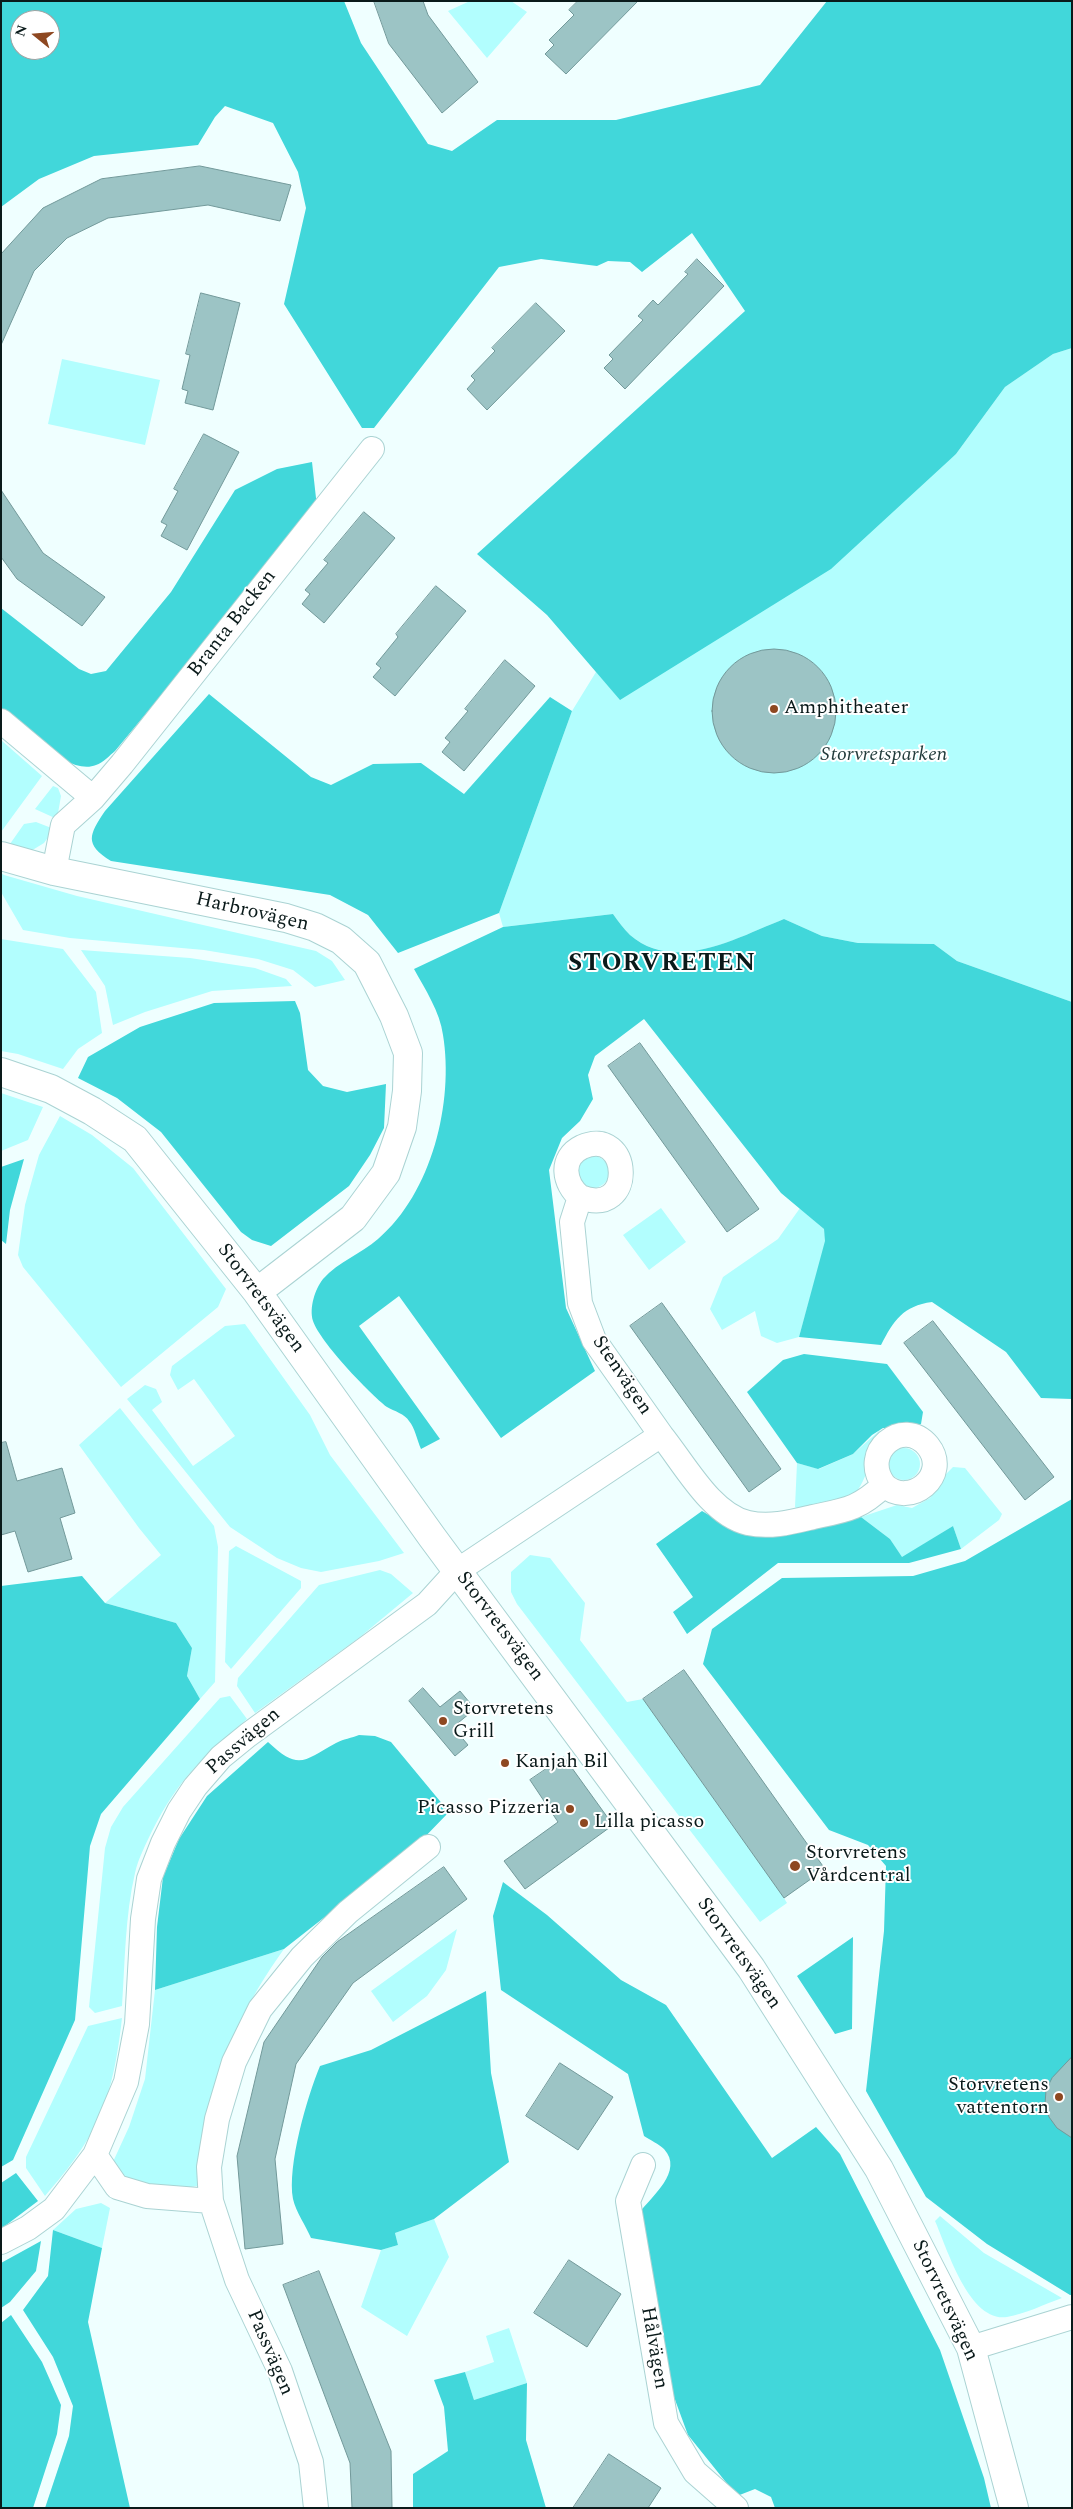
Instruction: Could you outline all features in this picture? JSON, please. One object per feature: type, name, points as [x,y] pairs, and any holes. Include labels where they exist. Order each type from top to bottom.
[{"type":"street","name":"Branta Backen","points":[[54,871],[63,825],[93,798],[372,449]]},
{"type":"street","points":[[1,721],[93,798]]},
{"type":"street","name":"Harbrovägen","points":[[1,856],[54,871],[286,918],[316,927],[341,940],[373,974],[408,1053],[407,1091],[402,1127],[386,1173],[353,1218],[257,1292]]},
{"type":"street","name":"Storvretsvägen","points":[[1,1072],[61,1094],[135,1138],[257,1292],[457,1570],[751,1968],[879,2169],[971,2348],[1014,2508]]},
{"type":"street","name":"Stenvägen","points":[[580,1197],[572,1222],[580,1304],[594,1340],[711,1501],[726,1514],[748,1523],[778,1525],[853,1509],[870,1498],[884,1485]]},
{"type":"street","name":"Stenvägen","points":[[457,1570],[661,1434]]},
{"type":"street","name":"Passvägen","points":[[1,2242],[28,2228],[54,2209],[95,2155],[126,2082],[137,2024],[143,1919],[149,1879],[163,1843],[179,1811],[195,1787],[221,1757],[275,1713],[335,1669],[362,1653],[427,1604],[457,1570]]},
{"type":"street","name":"Passvägen","points":[[316,2508],[311,2462],[280,2370],[237,2280],[211,2201],[208,2167],[217,2119],[234,2062],[260,2009],[302,1957],[348,1912],[428,1847]]},
{"type":"street","points":[[95,2155],[117,2186],[147,2196],[211,2201]]},
{"type":"street","name":"Hålvägen","points":[[642,2165],[628,2201],[666,2423],[695,2472],[736,2508]]},
{"type":"street","points":[[971,2348],[1072,2317]]},
{"type":"green space","points":[[470,1],[511,1],[527,12],[487,58],[448,11]]},
{"type":"green space","name":"Storvretsparken","points":[[1072,348],[1072,1002],[957,961],[934,944],[858,943],[822,936],[784,919],[727,942],[687,952],[667,951],[648,946],[630,935],[613,914],[503,927],[499,913],[572,711],[596,672],[620,699],[956,454],[1005,387],[1053,354]]},
{"type":"green space","points":[[62,359],[160,380],[145,445],[48,424]]},
{"type":"green space","points":[[1,740],[42,776],[1,832]]},
{"type":"green space","points":[[53,786],[58,788],[61,796],[57,819],[35,809]]},
{"type":"green space","points":[[36,822],[54,829],[44,843],[26,854],[5,851],[24,824]]},
{"type":"green space","points":[[1,873],[77,896],[316,951],[332,961],[345,980],[315,987],[293,970],[258,959],[204,950],[70,938],[23,930],[1,892]]},
{"type":"green space","points":[[1,939],[63,949],[96,992],[102,1033],[78,1049],[63,1069],[18,1054],[1,1051]]},
{"type":"green space","points":[[81,950],[190,958],[255,968],[286,979],[292,986],[212,991],[145,1012],[113,1025],[105,986]]},
{"type":"green space","points":[[1,1093],[43,1107],[28,1140],[1,1151]]},
{"type":"green space","points":[[60,1116],[92,1135],[133,1168],[226,1289],[218,1307],[121,1387],[23,1267],[18,1255],[25,1205],[39,1155]]},
{"type":"green space","points":[[593,1156],[599,1157],[604,1161],[608,1166],[608,1178],[604,1183],[599,1187],[593,1188],[587,1187],[582,1183],[578,1178],[577,1172],[578,1166],[582,1161],[587,1157]]},
{"type":"green space","points":[[661,1208],[686,1242],[649,1270],[623,1235]]},
{"type":"green space","points":[[800,1208],[824,1229],[826,1241],[799,1337],[777,1343],[761,1336],[755,1311],[722,1330],[710,1309],[723,1277],[778,1239]]},
{"type":"green space","points":[[245,1324],[310,1415],[330,1455],[404,1553],[379,1561],[321,1572],[301,1568],[277,1558],[230,1527],[127,1399],[145,1385],[156,1389],[162,1402],[152,1410],[193,1466],[235,1436],[194,1379],[178,1390],[170,1375],[172,1366],[225,1326]]},
{"type":"green space","points":[[120,1408],[214,1526],[218,1547],[215,1682],[200,1699],[187,1676],[192,1648],[176,1623],[105,1603],[161,1555],[139,1528],[79,1445]]},
{"type":"green space","points":[[880,1430],[863,1481],[858,1491],[851,1498],[839,1504],[801,1512],[795,1507],[797,1463],[819,1469],[853,1454]]},
{"type":"green space","points":[[904,1448],[916,1452],[920,1464],[916,1476],[904,1480],[892,1476],[888,1464],[892,1452]]},
{"type":"green space","points":[[953,1467],[965,1468],[1002,1514],[999,1520],[961,1549],[953,1526],[902,1558],[890,1539],[861,1517],[897,1505],[912,1508],[930,1498],[944,1476]]},
{"type":"green space","points":[[236,1546],[301,1581],[301,1588],[231,1669],[225,1662],[229,1551]]},
{"type":"green space","points":[[530,1555],[550,1558],[585,1603],[580,1640],[627,1702],[643,1699],[784,1898],[787,1903],[760,1922],[517,1604],[511,1592],[511,1572]]},
{"type":"green space","points":[[380,1570],[391,1574],[413,1593],[360,1637],[255,1713],[237,1686],[238,1678],[319,1585]]},
{"type":"green space","points":[[230,1696],[247,1719],[193,1769],[172,1796],[152,1831],[138,1862],[129,1906],[122,2006],[95,2013],[89,2007],[105,1848],[111,1827],[123,1807],[220,1698]]},
{"type":"green space","points":[[457,1929],[446,1970],[427,1996],[393,2022],[371,1991]]},
{"type":"green space","points":[[284,1949],[247,2008],[228,2049],[213,2093],[208,2115],[203,2169],[197,2186],[162,2189],[150,2188],[130,2181],[120,2174],[112,2164],[129,2127],[145,2079],[155,1990]]},
{"type":"green space","points":[[122,2018],[114,2071],[100,2114],[79,2154],[45,2196],[26,2168],[26,2157],[88,2026]]},
{"type":"green space","points":[[101,2203],[110,2208],[102,2248],[53,2230],[76,2209]]},
{"type":"green space","points":[[940,2216],[984,2253],[1062,2298],[1007,2317],[993,2316],[981,2308],[961,2281],[953,2265],[935,2221]]},
{"type":"green space","points":[[434,2219],[449,2257],[407,2336],[361,2307],[381,2250],[398,2245],[395,2233]]},
{"type":"green space","points":[[509,2328],[527,2383],[474,2400],[465,2372],[494,2362],[486,2336]]},
{"type":"shaded area","points":[[1,1],[344,1],[361,43],[428,144],[452,151],[497,120],[616,120],[760,85],[827,1],[1072,1],[1072,348],[1053,354],[1005,387],[956,454],[831,569],[620,700],[547,615],[477,554],[745,311],[692,233],[642,272],[630,262],[608,261],[597,266],[541,259],[499,267],[374,428],[362,428],[284,304],[306,208],[298,172],[273,123],[225,106],[215,117],[198,145],[94,156],[39,179],[1,207]]},
{"type":"shaded area","points":[[312,462],[317,507],[115,751],[104,761],[85,767],[72,764],[46,748],[1,709],[1,608],[79,669],[91,674],[106,671],[171,592],[235,490],[277,469]]},
{"type":"shaded area","points":[[209,694],[311,777],[331,785],[373,764],[421,763],[464,794],[550,697],[572,711],[499,913],[398,953],[368,915],[330,895],[111,861],[102,855],[96,849],[92,839],[95,827],[105,811]]},
{"type":"shaded area","points":[[613,914],[630,935],[648,946],[667,951],[686,952],[707,948],[747,935],[784,919],[822,936],[858,943],[934,944],[957,961],[1072,1002],[1072,1399],[1041,1398],[1006,1352],[932,1302],[914,1307],[900,1316],[890,1328],[881,1345],[799,1337],[825,1241],[824,1229],[781,1193],[644,1019],[595,1056],[588,1075],[593,1099],[580,1121],[562,1138],[549,1170],[566,1308],[595,1371],[501,1438],[399,1296],[359,1326],[440,1439],[421,1449],[413,1427],[407,1419],[387,1407],[358,1380],[317,1330],[312,1316],[315,1293],[323,1279],[336,1267],[378,1239],[397,1220],[425,1172],[435,1145],[442,1117],[445,1089],[446,1061],[443,1035],[435,1009],[414,969],[503,927]]},
{"type":"shaded area","points":[[295,1001],[300,1013],[308,1070],[323,1086],[347,1092],[386,1084],[384,1128],[370,1155],[349,1186],[271,1246],[252,1240],[241,1232],[161,1132],[117,1098],[78,1078],[88,1057],[140,1027],[214,1003]]},
{"type":"shaded area","points":[[24,1159],[10,1210],[6,1244],[1,1240],[1,1167]]},
{"type":"shaded area","points":[[804,1354],[887,1364],[923,1412],[921,1424],[910,1428],[883,1428],[872,1435],[853,1454],[818,1469],[797,1463],[747,1392],[783,1360]]},
{"type":"shaded area","points":[[1072,1499],[1072,2295],[1070,2295],[987,2244],[926,2197],[866,2091],[884,1931],[886,1866],[868,1845],[829,1830],[703,1664],[712,1629],[782,1578],[913,1576],[965,1561]]},
{"type":"shaded area","points":[[702,1511],[719,1521],[765,1534],[861,1517],[890,1539],[902,1557],[953,1526],[961,1549],[909,1563],[778,1563],[687,1634],[673,1612],[693,1597],[656,1544]]},
{"type":"shaded area","points":[[82,1576],[105,1603],[176,1623],[192,1648],[187,1676],[200,1699],[101,1814],[90,1846],[75,2020],[13,2160],[1,2167],[1,1586]]},
{"type":"shaded area","points":[[359,1735],[375,1736],[391,1742],[449,1812],[419,1843],[284,1949],[155,1990],[157,1927],[163,1877],[179,1839],[207,1796],[268,1742],[288,1757],[302,1760],[339,1742]]},
{"type":"shaded area","points":[[503,1882],[547,1915],[621,1980],[666,2005],[772,2158],[816,2127],[840,2154],[940,2350],[984,2478],[991,2508],[775,2508],[771,2497],[755,2489],[737,2496],[688,2435],[674,2397],[639,2213],[664,2183],[670,2166],[669,2157],[662,2147],[644,2136],[628,2074],[501,1990],[493,1916]]},
{"type":"shaded area","points":[[853,1937],[852,2029],[835,2034],[797,1976]]},
{"type":"shaded area","points":[[486,1991],[491,2073],[509,2162],[434,2219],[395,2233],[398,2245],[381,2250],[311,2238],[294,2204],[292,2185],[299,2132],[309,2095],[320,2066],[371,2050]]},
{"type":"shaded area","points":[[16,2173],[38,2201],[1,2229],[1,2183]]},
{"type":"shaded area","points":[[53,2230],[102,2248],[88,2322],[130,2508],[45,2508],[69,2436],[73,2406],[53,2357],[23,2310],[48,2276]]},
{"type":"shaded area","points":[[41,2241],[36,2271],[10,2302],[1,2308],[1,2263]]},
{"type":"shaded area","points":[[11,2315],[42,2362],[61,2405],[57,2434],[33,2508],[1,2508],[1,2323]]},
{"type":"shaded area","points":[[465,2372],[474,2400],[527,2383],[526,2440],[546,2508],[413,2508],[413,2474],[448,2451],[444,2407],[434,2380]]},
{"type":"building","points":[[374,1],[423,1],[428,15],[478,82],[442,113],[389,44]]},
{"type":"building","points":[[578,1],[638,1],[566,74],[545,54],[554,45],[549,40],[574,15],[569,10]]},
{"type":"building","points":[[200,166],[291,185],[280,221],[208,205],[108,218],[67,238],[34,271],[1,345],[1,254],[43,208],[101,179]]},
{"type":"building","points":[[697,259],[724,286],[625,389],[604,368],[613,359],[609,355],[643,320],[638,316],[653,300],[658,305],[688,274],[685,272]]},
{"type":"building","points":[[201,293],[240,303],[213,410],[185,403],[188,391],[182,389],[190,355],[186,354]]},
{"type":"building","points":[[536,303],[565,331],[487,410],[467,389],[475,380],[471,376],[495,351],[492,348]]},
{"type":"building","points":[[204,434],[239,452],[187,550],[161,536],[167,525],[161,522],[178,491],[174,489]]},
{"type":"building","points":[[1,490],[43,553],[105,597],[82,626],[17,579],[1,557]]},
{"type":"building","points":[[364,512],[395,538],[324,623],[302,604],[310,594],[305,590],[328,563],[324,560]]},
{"type":"building","points":[[436,586],[466,611],[395,696],[373,677],[381,668],[376,664],[398,637],[396,634]]},
{"type":"building","name":"Amphitheater","points":[[774,649],[798,654],[809,659],[818,667],[826,676],[831,687],[836,711],[831,735],[826,746],[818,755],[809,763],[798,768],[774,773],[750,768],[739,763],[730,755],[722,746],[717,735],[712,711],[717,687],[722,676],[730,667],[739,659],[750,654]]},
{"type":"building","points":[[505,660],[535,686],[464,771],[442,752],[450,742],[445,738],[468,711],[465,709]]},
{"type":"building","points":[[640,1043],[759,1209],[727,1232],[608,1066]]},
{"type":"building","points":[[662,1303],[781,1469],[749,1492],[630,1326]]},
{"type":"building","points":[[933,1321],[1054,1477],[1025,1500],[904,1343]]},
{"type":"building","points":[[6,1442],[17,1481],[62,1468],[75,1513],[60,1518],[72,1559],[28,1572],[15,1531],[1,1535],[1,1443]]},
{"type":"building","points":[[684,1670],[825,1869],[784,1898],[643,1699]]},
{"type":"building","name":"Storvretens Grill","points":[[423,1688],[440,1707],[460,1691],[475,1709],[453,1727],[468,1745],[455,1756],[409,1701]]},
{"type":"building","name":"Lilla picasso","points":[[564,1757],[613,1825],[525,1889],[504,1861],[558,1822],[530,1780]]},
{"type":"building","points":[[444,1867],[467,1899],[353,1983],[296,2064],[275,2159],[283,2244],[245,2249],[237,2156],[264,2042],[322,1957],[337,1942]]},
{"type":"building","name":"Storvretens vattentorn","points":[[1072,2057],[1072,2138],[1057,2128],[1049,2117],[1045,2104],[1046,2090],[1052,2078]]},
{"type":"building","points":[[560,2063],[613,2097],[578,2150],[526,2116]]},
{"type":"building","points":[[569,2260],[621,2294],[587,2347],[534,2313]]},
{"type":"building","points":[[319,2271],[391,2451],[392,2508],[352,2508],[350,2463],[283,2285]]},
{"type":"building","points":[[609,2454],[661,2488],[648,2508],[573,2508]]},
{"type":"place","name":"Amphitheater","points":[[774,709]]},
{"type":"place","name":"Storvretens Grill","points":[[443,1721]]},
{"type":"place","name":"Kanjah Bil","points":[[505,1763]]},
{"type":"place","name":"Picasso Pizzeria","points":[[570,1809]]},
{"type":"place","name":"Lilla picasso","points":[[584,1823]]},
{"type":"place","name":"Storvretens Vårdcentral","points":[[795,1866]]},
{"type":"place","name":"Storvretens vattentorn","points":[[1059,2097]]},
{"type":"district","name":"STORVRETEN","points":[[662,965]]}]
